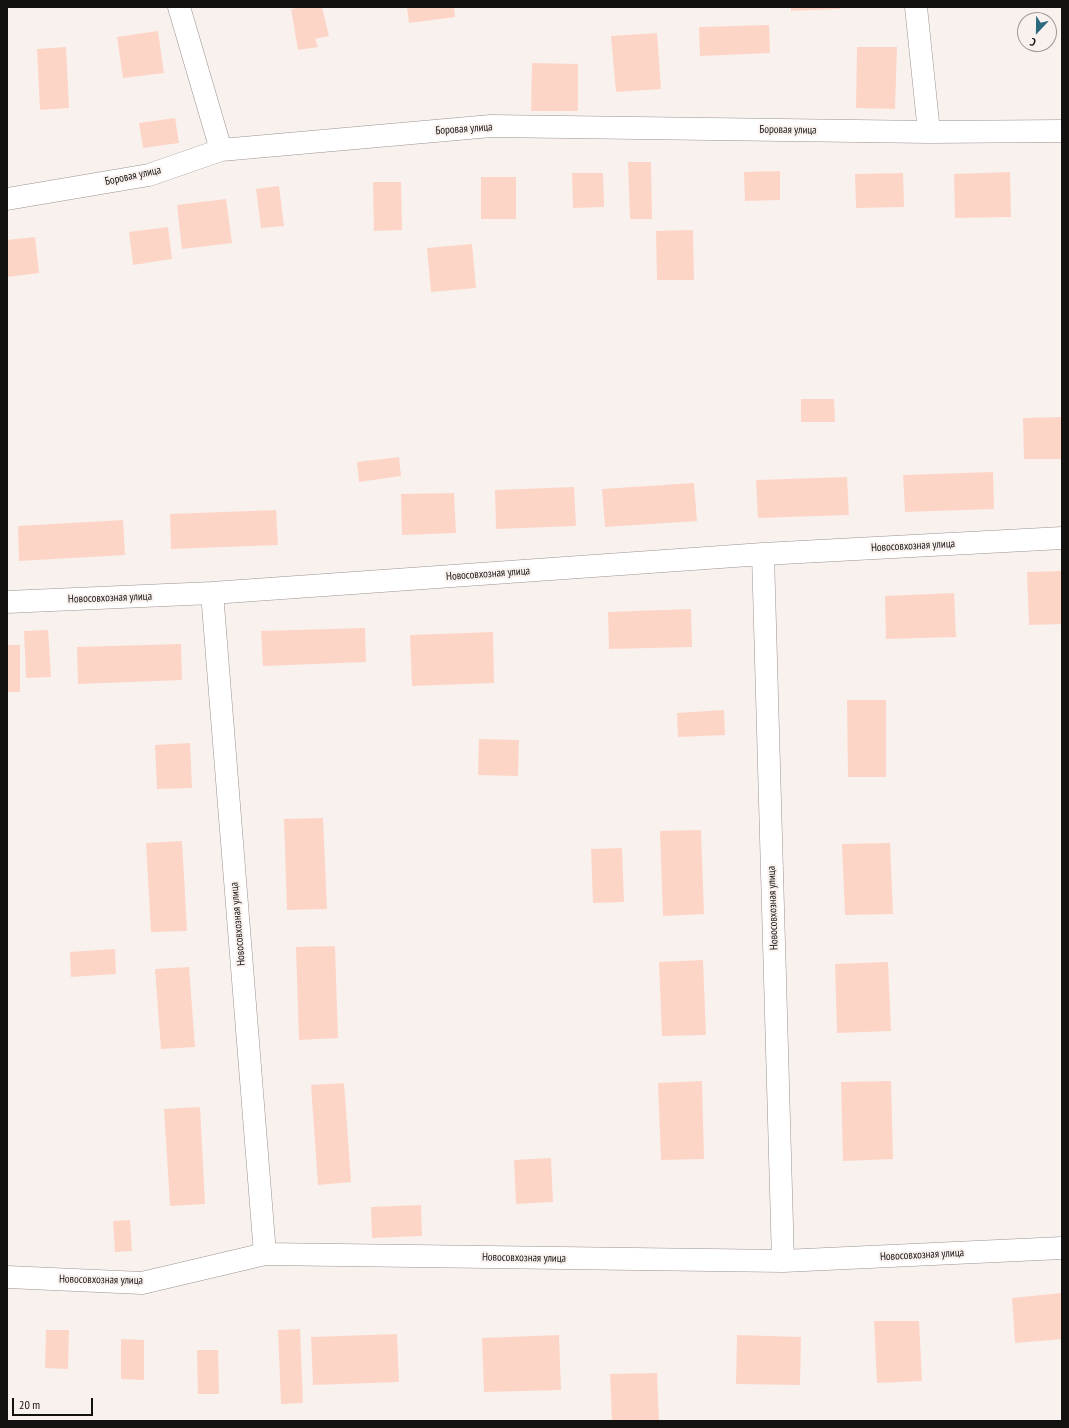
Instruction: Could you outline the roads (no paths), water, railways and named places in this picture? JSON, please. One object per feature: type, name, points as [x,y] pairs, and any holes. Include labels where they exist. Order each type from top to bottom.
[{"type":"street","points":[[179,7],[221,150]]},
{"type":"street","points":[[916,7],[929,132]]},
{"type":"street","name":"Боровая улица","points":[[7,199],[149,175],[221,150],[491,126],[929,132],[1062,131]]},
{"type":"street","name":"Новосовхозная улица","points":[[7,602],[212,593],[763,554],[1062,538]]},
{"type":"street","name":"Новосовхозная улица","points":[[763,554],[782,1261]]},
{"type":"street","name":"Новосовхозная улица","points":[[212,593],[264,1254]]},
{"type":"street","name":"Новосовхозная улица","points":[[7,1277],[142,1283],[264,1254],[782,1261],[1062,1248]]}]
